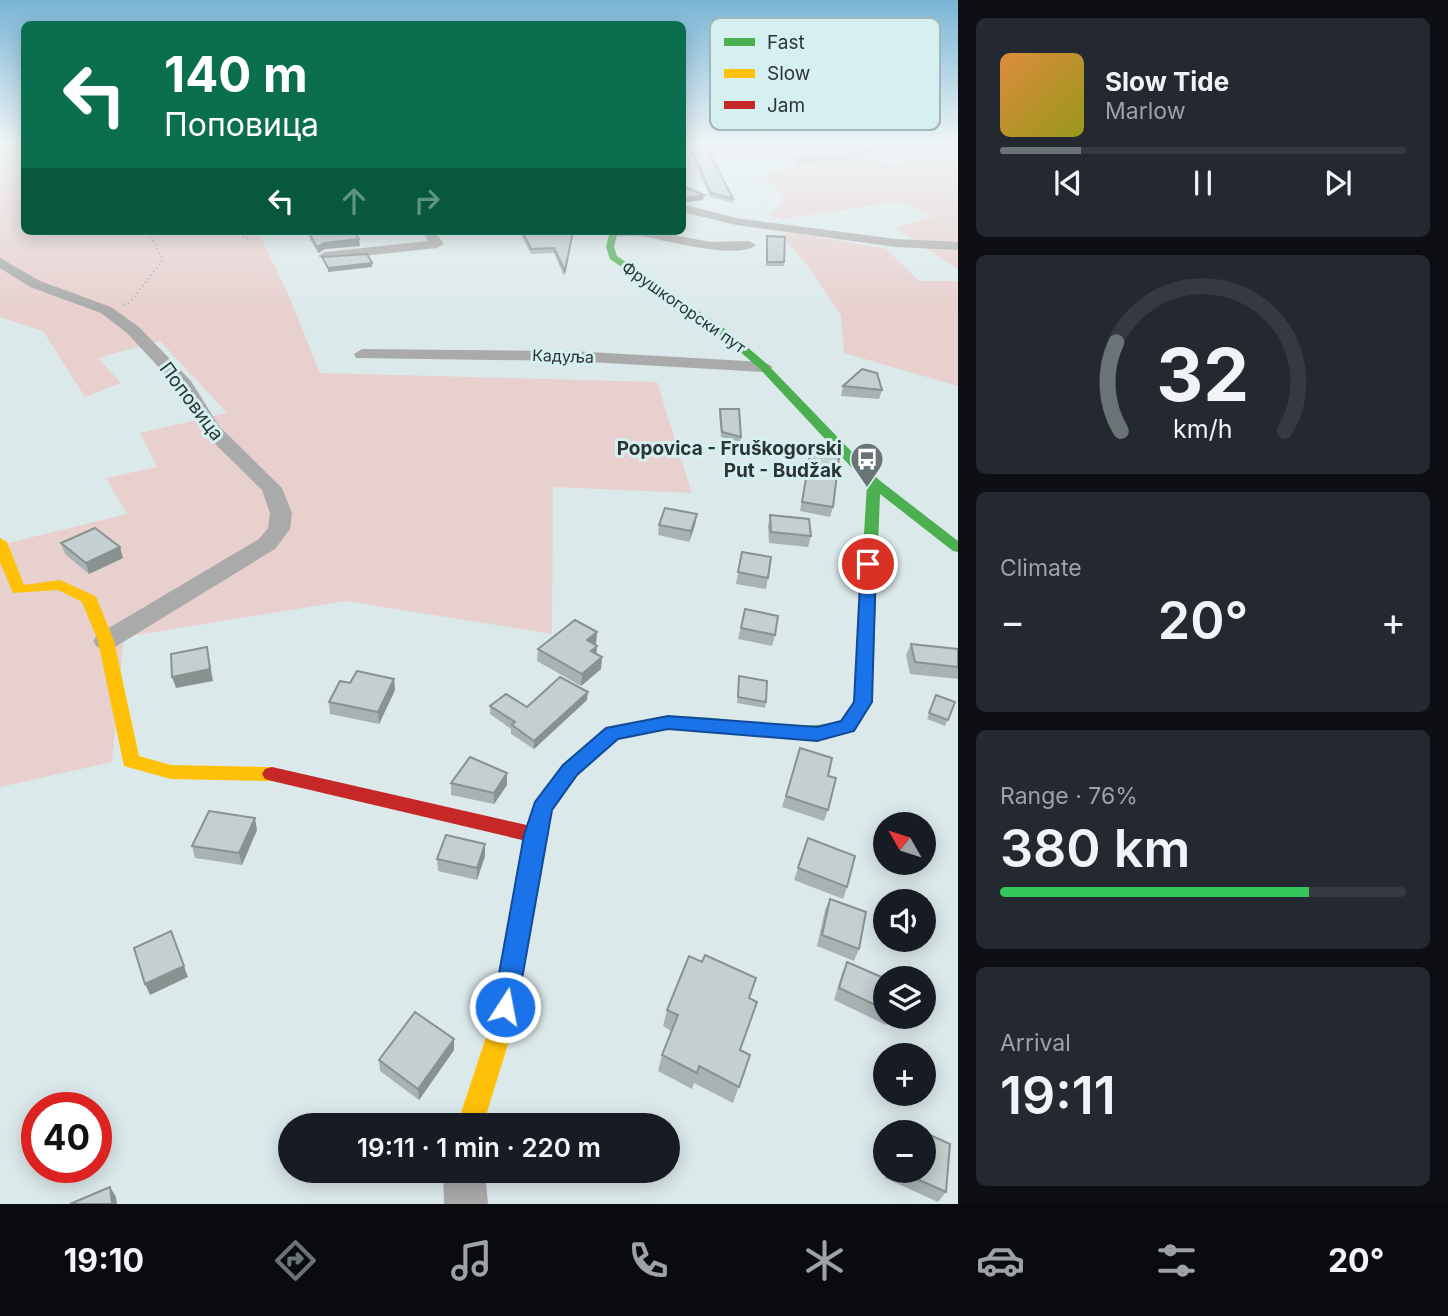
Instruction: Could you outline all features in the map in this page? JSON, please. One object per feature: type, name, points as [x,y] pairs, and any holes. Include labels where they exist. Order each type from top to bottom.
[{"type":"street","points":[[688,209],[744,213],[763,210]]},
{"type":"street","points":[[688,209],[902,245],[958,246]]},
{"type":"street","points":[[325,256],[437,244],[431,235]]},
{"type":"street","name":"Фрушкогорски пут","points":[[613,235],[610,247],[613,257],[727,335],[764,367],[874,483],[958,548]]},
{"type":"street","points":[[653,235],[711,246],[749,245]]},
{"type":"street","name":"Поповица","points":[[0,262],[35,284],[106,310],[133,330],[185,385],[211,429],[272,488],[281,513],[279,528],[267,544],[106,641]]},
{"type":"street","name":"Кадуља","points":[[362,354],[571,356],[764,367]]},
{"type":"street","points":[[474,1113],[500,1031],[542,808],[570,770],[612,733],[668,722],[817,734],[848,726],[863,702],[874,483]]},
{"type":"street","points":[[0,542],[18,590],[60,586],[89,599],[106,641],[131,761],[171,772],[280,775],[535,835]]},
{"type":"street","points":[[465,1183],[466,1204]]},
{"type":"path","points":[[106,310],[130,303],[163,260],[151,235]]},
{"type":"path","points":[[242,235],[252,240]]},
{"type":"shaded area","points":[[0,200],[21,200],[21,235],[260,235],[289,296],[320,373],[657,382],[692,493],[553,487],[552,634],[346,601],[124,637],[112,762],[0,787],[0,545],[127,514],[106,478],[157,467],[140,433],[227,413],[160,341],[98,358],[121,383],[85,397],[43,331],[0,317]]},
{"type":"shaded area","points":[[783,200],[958,200],[958,269],[895,228],[933,216],[901,201],[783,219],[767,215],[781,206]]},
{"type":"shaded area","points":[[790,232],[886,249],[919,281],[958,281],[958,386],[844,353],[841,315],[808,266],[781,235]]},
{"type":"building","points":[[310,235],[356,235],[359,239],[324,243],[317,247]]},
{"type":"building","points":[[524,235],[572,235],[565,271],[554,248],[531,249]]},
{"type":"building","points":[[767,236],[785,237],[784,262],[767,262]]},
{"type":"building","points":[[367,254],[372,263],[328,268],[322,257]]},
{"type":"building","points":[[862,369],[877,373],[882,390],[843,386]]},
{"type":"building","points":[[720,409],[739,409],[741,437],[722,432]]},
{"type":"building","points":[[810,455],[839,457],[833,507],[802,502]]},
{"type":"building","points":[[665,508],[697,514],[691,531],[659,525]]},
{"type":"building","points":[[770,515],[809,519],[811,536],[771,532]]},
{"type":"building","points":[[95,528],[120,547],[86,563],[61,543]]},
{"type":"building","points":[[742,552],[771,557],[768,578],[738,572]]},
{"type":"building","points":[[745,609],[778,616],[775,635],[741,628]]},
{"type":"building","points":[[575,620],[597,632],[587,640],[597,646],[591,651],[602,657],[582,674],[538,649]]},
{"type":"building","points":[[911,644],[958,649],[958,667],[915,662]]},
{"type":"building","points":[[207,647],[210,669],[172,677],[171,654]]},
{"type":"building","points":[[357,671],[394,679],[378,712],[329,702],[340,681],[350,683]]},
{"type":"building","points":[[739,676],[767,681],[766,702],[738,697]]},
{"type":"building","points":[[560,677],[588,692],[534,741],[512,725],[515,722],[490,706],[506,694],[527,707]]},
{"type":"building","points":[[936,695],[955,702],[948,720],[929,713]]},
{"type":"building","points":[[800,748],[832,758],[828,776],[836,778],[828,810],[786,796]]},
{"type":"building","points":[[470,757],[507,773],[494,793],[451,783]]},
{"type":"building","points":[[209,811],[255,818],[239,853],[192,846]]},
{"type":"building","points":[[446,835],[485,844],[477,868],[437,859]]},
{"type":"building","points":[[808,838],[855,856],[847,887],[798,868]]},
{"type":"building","points":[[830,899],[866,912],[859,949],[822,935]]},
{"type":"building","points":[[171,931],[184,966],[145,984],[134,948]]},
{"type":"building","points":[[705,955],[756,978],[749,998],[757,1002],[740,1050],[750,1055],[739,1087],[699,1066],[697,1073],[662,1055],[678,1015],[667,1010],[689,956],[702,962]]},
{"type":"building","points":[[847,962],[873,973],[873,1004],[839,988]]},
{"type":"building","points":[[415,1012],[454,1039],[418,1089],[379,1060]]},
{"type":"building","points":[[936,1138],[950,1144],[946,1192],[926,1183],[936,1183]]},
{"type":"building","points":[[110,1187],[112,1204],[70,1204]]},
{"type":"traffic: fast","points":[[613,235],[610,247],[613,257],[727,335],[764,367],[874,483],[958,548]]},
{"type":"traffic: fast","points":[[639,728],[668,722],[817,734],[848,726],[863,702],[874,483]]},
{"type":"traffic: slow","points":[[0,542],[18,590],[60,585],[89,599],[106,641],[131,761],[171,772],[272,774]]},
{"type":"traffic: slow","points":[[474,1113],[500,1031],[542,808],[570,770],[612,733],[639,728]]},
{"type":"traffic: jam","points":[[272,774],[535,835]]},
{"type":"place","name":"Popovica - Fruškogorski Put - Budžak","points":[[867,489]]},
{"type":"route","points":[[505,1007],[542,808],[570,770],[612,733],[668,722],[817,734],[848,726],[863,702],[868,564]]}]
